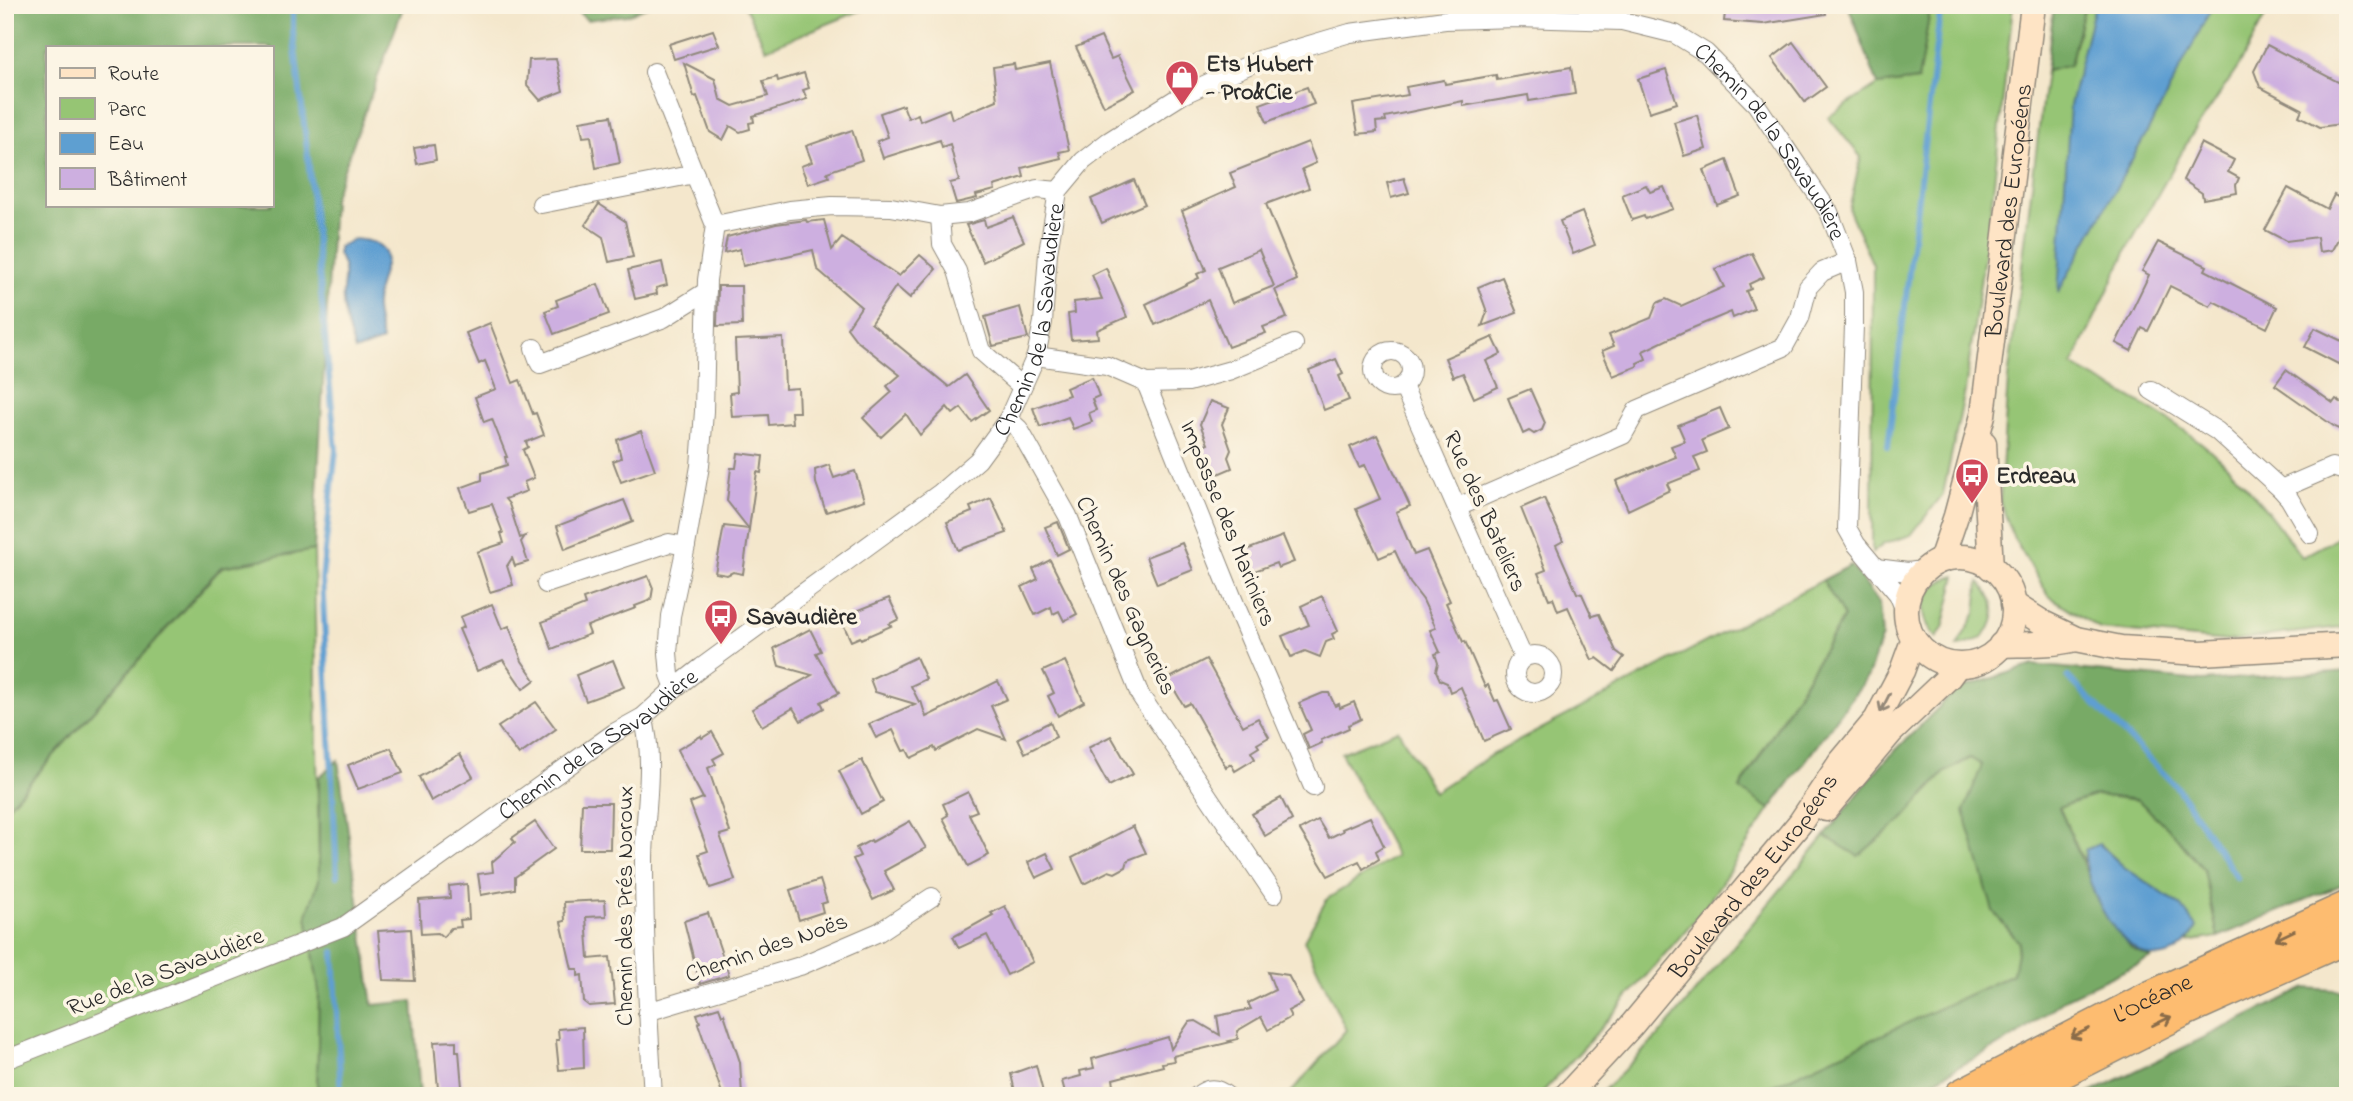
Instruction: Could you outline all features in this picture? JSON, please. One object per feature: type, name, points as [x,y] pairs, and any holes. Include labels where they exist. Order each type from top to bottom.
[{"type":"highway","name":"L’Océane","points":[[1961,1096],[2150,998],[2348,908]]},
{"type":"highway","name":"L’Océane","points":[[2013,1096],[2183,1010],[2348,936]]},
{"type":"main road","name":"Boulevard des Européens","points":[[1932,565],[1957,512],[1983,415],[2033,5]]},
{"type":"main road","name":"Boulevard des Européens","points":[[1983,415],[1991,568]]},
{"type":"main road","points":[[1966,558],[1978,560],[1991,568],[2005,582],[2013,604],[2012,626],[2001,645],[1982,661],[1957,666],[1931,658],[1913,641],[1904,608],[1910,589],[1932,565],[1966,558]]},
{"type":"main road","points":[[2013,604],[2076,639],[2121,648],[2200,653],[2348,645]]},
{"type":"main road","points":[[2001,645],[2059,643],[2076,639]]},
{"type":"main road","name":"Boulevard des Européens","points":[[1566,1096],[1631,1026],[1800,823],[1840,763],[1876,720],[1902,671],[1913,641]]},
{"type":"main road","name":"Boulevard des Européens","points":[[1583,1096],[1713,949],[1891,732],[1949,677],[1957,666]]},
{"type":"street","name":"Chemin de la Savaudière","points":[[342,927],[614,733],[643,717],[675,688],[940,493],[978,460],[1008,419],[1036,356],[1043,322],[1048,253],[1058,191],[1083,161],[1109,141],[1182,95],[1262,59],[1350,33],[1506,12],[1622,21],[1675,34],[1706,53],[1756,104],[1829,212],[1847,261],[1854,292],[1854,325],[1847,528],[1856,544],[1898,594],[1904,608]]},
{"type":"street","points":[[654,72],[715,225],[707,291],[700,466],[671,616],[668,653],[670,676],[675,688]]},
{"type":"street","points":[[541,204],[695,173]]},
{"type":"street","points":[[715,225],[790,210],[832,206],[891,207],[940,216],[969,213],[1037,189],[1058,191]]},
{"type":"street","points":[[940,216],[942,244],[957,271],[981,351],[1021,386]]},
{"type":"street","points":[[1458,507],[1623,435],[1637,410],[1784,347],[1800,318],[1808,287],[1822,272],[1847,261]]},
{"type":"street","points":[[539,363],[664,318],[707,291]]},
{"type":"street","points":[[1036,356],[1107,366],[1146,383],[1188,382],[1231,370],[1294,344]]},
{"type":"street","name":"Impasse des Mariniers","points":[[1146,383],[1235,604],[1313,787]]},
{"type":"street","name":"Rue des Bateliers","points":[[1403,386],[1523,657]]},
{"type":"street","points":[[2151,390],[2217,431],[2281,489],[2310,534]]},
{"type":"street","name":"Chemin des Gagneries","points":[[1008,419],[1020,429],[1068,516],[1140,695],[1274,894]]},
{"type":"street","points":[[2281,489],[2332,467],[2348,472]]},
{"type":"street","points":[[547,584],[668,543],[686,546]]},
{"type":"street","points":[[1876,568],[1908,572],[1932,565]]},
{"type":"street","name":"Chemin des Prés Noroux","points":[[643,717],[648,751],[644,859],[647,1012],[653,1096]]},
{"type":"street","name":"Chemin des Noës","points":[[647,1012],[800,966],[879,932],[932,897]]},
{"type":"street","name":"Rue de la Savaudière","points":[[5,1060],[342,927]]},
{"type":"street","points":[[1197,1096],[1208,1088],[1219,1089],[1227,1096]]},
{"type":"green space","points":[[5,5],[404,5],[333,199],[314,550],[221,567],[5,810]]},
{"type":"green space","points":[[570,5],[650,5],[627,15],[587,20]]},
{"type":"green space","points":[[744,5],[874,5],[766,49]]},
{"type":"green space","points":[[1848,5],[1931,5],[1918,80],[1878,85]]},
{"type":"green space","points":[[1931,5],[2013,5],[1993,192],[1965,391],[1943,494],[1911,535],[1884,544],[1872,553],[1873,265],[1849,210],[1861,157],[1828,117],[1878,85],[1918,80]]},
{"type":"green space","points":[[2054,5],[2085,5],[2070,65],[2046,71]]},
{"type":"green space","points":[[2085,5],[2271,5],[2239,66],[2191,136],[2131,242],[2072,365],[2161,415],[2210,450],[2247,487],[2302,557],[2348,532],[2348,626],[2227,641],[2100,629],[2049,596],[2014,539],[2000,501],[2008,379],[2046,71],[2070,65]]},
{"type":"green space","points":[[314,550],[319,880],[307,915],[319,991],[317,1096],[5,1096],[5,810],[222,567]]},
{"type":"green space","points":[[1851,565],[1879,603],[1882,636],[1868,676],[1770,809],[1740,789],[1844,617],[1823,580]]},
{"type":"green space","points":[[1956,576],[1943,628],[1936,638],[1925,618],[1926,600],[1936,585]]},
{"type":"green space","points":[[1823,580],[1844,616],[1740,788],[1770,809],[1704,909],[1539,1096],[1288,1096],[1346,1030],[1304,940],[1327,899],[1396,856],[1341,753],[1398,730],[1434,792],[1488,757]]},
{"type":"green space","points":[[1979,582],[1993,602],[1993,622],[1980,638],[1957,646],[1976,613]]},
{"type":"green space","points":[[2033,665],[2202,681],[2348,671],[2348,882],[2218,937],[2204,870],[2174,834],[2138,800],[2097,795],[2059,807],[2103,911],[2132,949],[2151,958],[2066,998],[2018,1035],[1905,1096],[1750,1096],[2013,974],[2019,942],[1993,911],[1964,811],[1982,765],[1970,758],[1945,772],[1902,820],[1858,856],[1825,836],[1880,766],[1956,690]]},
{"type":"green space","points":[[1971,758],[1983,766],[1993,911],[2019,942],[2013,975],[1750,1096],[1598,1096],[1663,1031],[1825,836],[1858,855],[1902,820],[1945,772]]},
{"type":"green space","points":[[338,760],[373,1005],[413,1001],[420,1096],[317,1096],[319,991],[307,915],[319,880],[319,777]]},
{"type":"green space","points":[[2097,795],[2138,800],[2174,834],[2204,870],[2218,937],[2188,942],[2197,927],[2181,906],[2124,867],[2100,844],[2085,850],[2084,863],[2059,807]]},
{"type":"green space","points":[[2306,988],[2348,991],[2348,1096],[2084,1096]]},
{"type":"water","points":[[2095,5],[2213,5],[2156,116],[2058,293],[2070,105]]},
{"type":"water","points":[[354,239],[380,246],[386,260],[376,303],[382,341],[355,351],[345,315],[344,273],[338,254],[339,247]]},
{"type":"water","points":[[2099,844],[2124,867],[2181,906],[2197,927],[2179,949],[2160,956],[2141,952],[2123,938],[2107,919],[2087,872],[2085,850]]},
{"type":"building","points":[[1726,5],[1825,5],[1826,14],[1763,24],[1724,21]]},
{"type":"building","points":[[713,30],[719,45],[674,59],[669,44]]},
{"type":"building","points":[[1101,37],[1111,59],[1118,56],[1135,90],[1104,106],[1076,47]]},
{"type":"building","points":[[1793,42],[1826,87],[1805,102],[1772,58]]},
{"type":"building","points":[[2267,45],[2348,87],[2348,123],[2320,127],[2299,116],[2302,109],[2260,87],[2254,71]]},
{"type":"building","points":[[556,59],[563,91],[540,100],[527,85],[529,60]]},
{"type":"building","points":[[684,63],[715,79],[720,99],[733,106],[768,96],[763,81],[777,77],[778,81],[804,73],[809,88],[803,90],[807,99],[753,116],[754,122],[749,123],[750,129],[740,132],[730,126],[723,140],[710,132],[697,96],[694,97]]},
{"type":"building","points":[[1050,63],[1069,150],[1059,152],[1061,158],[1022,168],[1024,177],[994,186],[995,190],[976,195],[977,198],[956,203],[950,183],[959,181],[950,144],[942,147],[940,140],[883,158],[877,141],[888,137],[880,113],[903,105],[908,118],[918,114],[920,121],[949,109],[952,119],[997,100],[993,67],[1014,64],[1015,70]]},
{"type":"building","points":[[1571,67],[1575,94],[1529,101],[1528,95],[1463,106],[1463,101],[1385,117],[1386,121],[1376,122],[1377,132],[1358,134],[1353,104],[1408,95],[1406,87],[1444,80],[1445,84],[1496,75],[1497,80]]},
{"type":"building","points":[[1666,70],[1677,103],[1649,112],[1638,79]]},
{"type":"building","points":[[1307,87],[1314,104],[1267,122],[1260,104]]},
{"type":"building","points":[[1697,115],[1706,149],[1684,156],[1674,122]]},
{"type":"building","points":[[611,116],[620,163],[596,168],[591,136],[583,137],[580,121]]},
{"type":"building","points":[[852,130],[862,160],[827,172],[829,177],[808,184],[801,166],[812,162],[806,146]]},
{"type":"building","points":[[1308,142],[1316,163],[1302,169],[1309,188],[1266,204],[1297,280],[1275,290],[1287,318],[1263,327],[1266,333],[1228,347],[1208,300],[1155,325],[1146,304],[1199,278],[1197,274],[1206,270],[1182,211],[1236,187],[1230,173]],"holes":[[[1259,250],[1274,286],[1232,303],[1218,267]]]},
{"type":"building","points":[[2201,143],[2234,160],[2228,172],[2239,178],[2237,193],[2203,199],[2202,193],[2183,180]]},
{"type":"building","points":[[434,145],[436,160],[417,164],[414,148]]},
{"type":"building","points":[[1727,160],[1740,196],[1717,205],[1704,170]]},
{"type":"building","points":[[1404,178],[1409,193],[1391,198],[1387,183]]},
{"type":"building","points":[[1134,180],[1145,204],[1102,223],[1091,199]]},
{"type":"building","points":[[1646,185],[1650,192],[1664,187],[1673,209],[1645,219],[1644,216],[1632,220],[1622,195]]},
{"type":"building","points":[[2288,188],[2327,209],[2334,195],[2348,203],[2348,221],[2332,250],[2319,252],[2317,237],[2286,241],[2265,230]]},
{"type":"building","points":[[599,204],[625,221],[633,257],[609,262],[603,237],[585,225]]},
{"type":"building","points":[[1582,212],[1595,245],[1573,254],[1560,221]]},
{"type":"building","points":[[1013,217],[1024,241],[983,262],[966,225],[984,220],[986,227]]},
{"type":"building","points":[[824,220],[832,250],[842,238],[899,276],[920,255],[936,269],[910,298],[896,286],[871,323],[949,387],[965,375],[989,410],[972,422],[961,408],[953,414],[947,407],[920,435],[906,414],[881,437],[863,418],[892,392],[887,386],[900,375],[856,340],[847,328],[861,307],[817,269],[813,250],[743,266],[740,249],[724,253],[727,237],[776,224]]},
{"type":"building","points":[[2158,242],[2207,266],[2205,270],[2277,307],[2267,328],[2213,301],[2210,306],[2170,286],[2148,331],[2142,328],[2131,351],[2116,343],[2149,275],[2142,271]]},
{"type":"building","points":[[1752,253],[1764,277],[1749,284],[1751,289],[1746,291],[1754,309],[1733,318],[1731,312],[1643,351],[1646,359],[1637,363],[1638,366],[1613,376],[1602,351],[1614,346],[1609,335],[1651,318],[1657,303],[1666,299],[1681,306],[1724,287],[1715,269]]},
{"type":"building","points":[[662,262],[667,285],[656,288],[657,294],[635,299],[628,270]]},
{"type":"building","points":[[1106,268],[1127,317],[1097,330],[1098,338],[1071,340],[1068,314],[1075,313],[1074,302],[1102,299],[1092,275]]},
{"type":"building","points":[[1502,277],[1517,313],[1482,326],[1487,312],[1478,287]]},
{"type":"building","points":[[598,284],[609,314],[554,334],[545,311],[558,306],[556,300]]},
{"type":"building","points":[[718,286],[741,286],[742,325],[717,326]]},
{"type":"building","points":[[1020,307],[1028,338],[993,346],[985,317]]},
{"type":"building","points":[[490,323],[513,383],[520,380],[544,435],[526,442],[528,447],[523,450],[534,478],[524,482],[527,491],[505,499],[520,538],[525,536],[521,542],[528,562],[515,566],[512,558],[507,566],[513,585],[490,592],[477,552],[504,543],[503,533],[492,504],[469,511],[460,488],[482,480],[482,473],[507,465],[507,457],[492,419],[484,422],[475,397],[496,389],[485,361],[479,364],[466,333]]},
{"type":"building","points":[[2315,328],[2348,344],[2348,369],[2305,347]]},
{"type":"building","points":[[1493,337],[1501,354],[1486,361],[1498,387],[1474,398],[1463,373],[1453,377],[1445,358]]},
{"type":"building","points":[[783,338],[785,389],[798,388],[799,412],[791,412],[792,423],[769,425],[768,415],[732,417],[730,393],[737,392],[735,340]]},
{"type":"building","points":[[1336,359],[1343,374],[1339,376],[1349,400],[1324,410],[1309,370]]},
{"type":"building","points":[[2286,370],[2333,403],[2336,399],[2348,407],[2348,433],[2335,427],[2275,385]]},
{"type":"building","points":[[1092,377],[1099,396],[1092,399],[1096,410],[1089,413],[1092,422],[1073,429],[1068,417],[1040,427],[1033,408],[1069,395],[1066,388]]},
{"type":"building","points":[[1530,389],[1545,423],[1542,430],[1534,434],[1529,431],[1523,434],[1508,398]]},
{"type":"building","points":[[1210,401],[1229,408],[1222,424],[1231,450],[1228,457],[1232,468],[1218,474],[1211,470],[1203,453],[1206,452],[1203,446],[1208,444],[1200,424]]},
{"type":"building","points":[[1720,408],[1729,429],[1702,440],[1707,452],[1694,457],[1700,471],[1667,484],[1670,490],[1628,510],[1616,481],[1676,457],[1671,446],[1685,441],[1678,425]]},
{"type":"building","points":[[641,431],[655,470],[621,482],[613,461],[621,458],[617,440]]},
{"type":"building","points":[[1377,435],[1410,506],[1396,512],[1414,555],[1427,550],[1450,601],[1446,603],[1463,642],[1465,641],[1485,687],[1488,685],[1495,701],[1498,700],[1511,729],[1484,741],[1461,687],[1450,692],[1447,683],[1440,680],[1436,671],[1438,663],[1435,654],[1440,652],[1430,630],[1436,628],[1423,600],[1410,583],[1395,551],[1379,558],[1356,509],[1380,499],[1365,465],[1359,467],[1350,447]]},
{"type":"building","points":[[738,453],[763,456],[761,473],[757,472],[749,529],[727,501],[731,468],[736,468]]},
{"type":"building","points":[[829,465],[834,478],[855,471],[864,500],[826,512],[816,483],[815,470]]},
{"type":"building","points":[[991,498],[1007,533],[958,550],[947,522],[972,512],[970,507]]},
{"type":"building","points":[[1544,498],[1563,541],[1556,545],[1577,593],[1582,594],[1592,616],[1599,614],[1616,651],[1624,657],[1614,671],[1597,658],[1592,660],[1568,607],[1558,611],[1553,598],[1549,599],[1538,573],[1546,570],[1521,508]]},
{"type":"building","points":[[624,500],[633,522],[565,549],[557,526]]},
{"type":"building","points":[[1058,522],[1069,549],[1057,555],[1045,527]]},
{"type":"building","points":[[724,526],[749,529],[743,574],[715,573]]},
{"type":"building","points":[[1283,536],[1294,562],[1278,568],[1276,563],[1252,572],[1244,551]]},
{"type":"building","points":[[1182,543],[1193,570],[1157,584],[1146,557]]},
{"type":"building","points":[[1050,560],[1077,614],[1064,621],[1059,611],[1053,614],[1051,607],[1035,615],[1022,587],[1038,579],[1033,569]]},
{"type":"building","points":[[648,576],[653,588],[651,600],[587,626],[590,634],[552,649],[542,622],[585,605],[583,599]]},
{"type":"building","points":[[1322,596],[1338,631],[1332,634],[1334,639],[1326,642],[1320,657],[1305,651],[1291,657],[1282,636],[1309,625],[1301,606]]},
{"type":"building","points":[[889,598],[899,619],[889,624],[891,626],[851,641],[841,620],[850,616],[849,614]]},
{"type":"building","points":[[492,604],[502,629],[509,626],[522,661],[535,680],[523,689],[503,660],[477,671],[459,629],[464,627],[460,617]]},
{"type":"building","points":[[810,629],[821,651],[816,653],[839,693],[821,702],[824,708],[801,721],[793,708],[762,726],[752,709],[812,675],[779,666],[774,648]]},
{"type":"building","points":[[916,657],[926,679],[911,686],[919,702],[921,701],[926,717],[998,681],[1007,699],[991,706],[1006,739],[978,729],[936,751],[934,747],[911,758],[907,750],[903,751],[893,730],[876,738],[869,724],[915,704],[875,692],[870,679]]},
{"type":"building","points":[[1206,659],[1243,726],[1258,718],[1269,737],[1257,744],[1259,747],[1251,752],[1255,759],[1235,771],[1231,764],[1226,767],[1190,703],[1184,706],[1168,679]]},
{"type":"building","points":[[613,660],[624,687],[586,701],[576,675]]},
{"type":"building","points":[[1065,661],[1084,702],[1058,716],[1048,696],[1054,693],[1043,671]]},
{"type":"building","points":[[1329,693],[1335,706],[1339,704],[1340,708],[1354,702],[1361,719],[1309,749],[1303,734],[1311,730],[1299,703]]},
{"type":"building","points":[[536,702],[556,729],[519,755],[498,727]]},
{"type":"building","points":[[1050,722],[1056,737],[1025,753],[1018,738]]},
{"type":"building","points":[[712,732],[724,753],[713,759],[716,764],[708,768],[730,832],[720,835],[735,880],[710,888],[699,854],[708,851],[690,803],[703,798],[677,750]]},
{"type":"building","points":[[1111,736],[1133,774],[1109,786],[1088,748]]},
{"type":"building","points":[[391,748],[403,773],[358,789],[348,765]]},
{"type":"building","points":[[460,754],[473,777],[431,801],[419,777]]},
{"type":"building","points":[[862,760],[883,802],[861,814],[839,771]]},
{"type":"building","points":[[968,792],[977,811],[969,814],[989,855],[968,866],[943,818],[948,815],[943,804]]},
{"type":"building","points":[[1281,798],[1292,820],[1265,836],[1252,814]]},
{"type":"building","points":[[582,803],[611,803],[610,849],[580,849]]},
{"type":"building","points":[[1370,817],[1384,846],[1376,851],[1379,859],[1363,869],[1359,861],[1328,876],[1300,830],[1318,820],[1329,838]]},
{"type":"building","points":[[910,821],[926,848],[884,871],[894,890],[873,900],[853,859],[860,856],[856,848]]},
{"type":"building","points":[[535,822],[554,849],[515,877],[515,889],[481,895],[478,874],[493,872],[492,862],[515,842],[512,838]]},
{"type":"building","points":[[1133,826],[1146,853],[1128,860],[1126,867],[1115,873],[1109,871],[1084,884],[1072,858]]},
{"type":"building","points":[[1047,853],[1055,869],[1036,878],[1028,862]]},
{"type":"building","points":[[820,880],[827,902],[821,904],[823,912],[799,920],[790,890]]},
{"type":"building","points":[[467,884],[469,919],[460,920],[461,927],[451,928],[443,937],[438,933],[421,934],[419,900],[450,898],[449,886]]},
{"type":"building","points":[[605,900],[606,916],[586,917],[589,959],[610,957],[615,1004],[589,1006],[584,1002],[582,975],[578,976],[578,969],[572,969],[561,922],[565,921],[564,902]]},
{"type":"building","points":[[1005,906],[1033,962],[1007,975],[987,935],[959,948],[953,937]]},
{"type":"building","points":[[708,913],[729,975],[700,984],[684,921]]},
{"type":"building","points":[[411,929],[415,981],[383,980],[378,931]]},
{"type":"building","points":[[1268,972],[1288,975],[1303,1003],[1288,1011],[1291,1017],[1268,1030],[1261,1017],[1237,1031],[1238,1039],[1229,1041],[1231,1042],[1173,1056],[1174,1061],[1162,1063],[1163,1066],[1113,1079],[1114,1085],[1100,1088],[1102,1096],[1066,1096],[1062,1081],[1081,1076],[1080,1071],[1094,1068],[1092,1059],[1168,1037],[1171,1049],[1189,1022],[1196,1021],[1220,1035],[1217,1016],[1251,1009],[1248,1003],[1275,990]]},
{"type":"building","points":[[719,1007],[722,1015],[724,1014],[740,1062],[742,1096],[723,1096],[698,1023],[697,1014]]},
{"type":"building","points":[[583,1027],[584,1068],[559,1070],[556,1040],[559,1040],[558,1029]]},
{"type":"building","points":[[456,1041],[462,1087],[438,1089],[434,1042]]},
{"type":"building","points":[[1036,1065],[1044,1096],[1016,1096],[1011,1074]]},
{"type":"waterway","points":[[293,5],[293,32],[308,157],[336,450],[322,579],[337,876]]},
{"type":"waterway","points":[[1888,447],[1941,5]]},
{"type":"waterway","points":[[2068,677],[2176,786],[2237,878]]},
{"type":"waterway","points":[[334,952],[341,1096]]},
{"type":"place","name":"Ets Hubert - Pro&Cie","points":[[1182,107]]},
{"type":"place","name":"Erdreau","points":[[1972,505]]},
{"type":"place","name":"Savaudière","points":[[721,646]]}]
